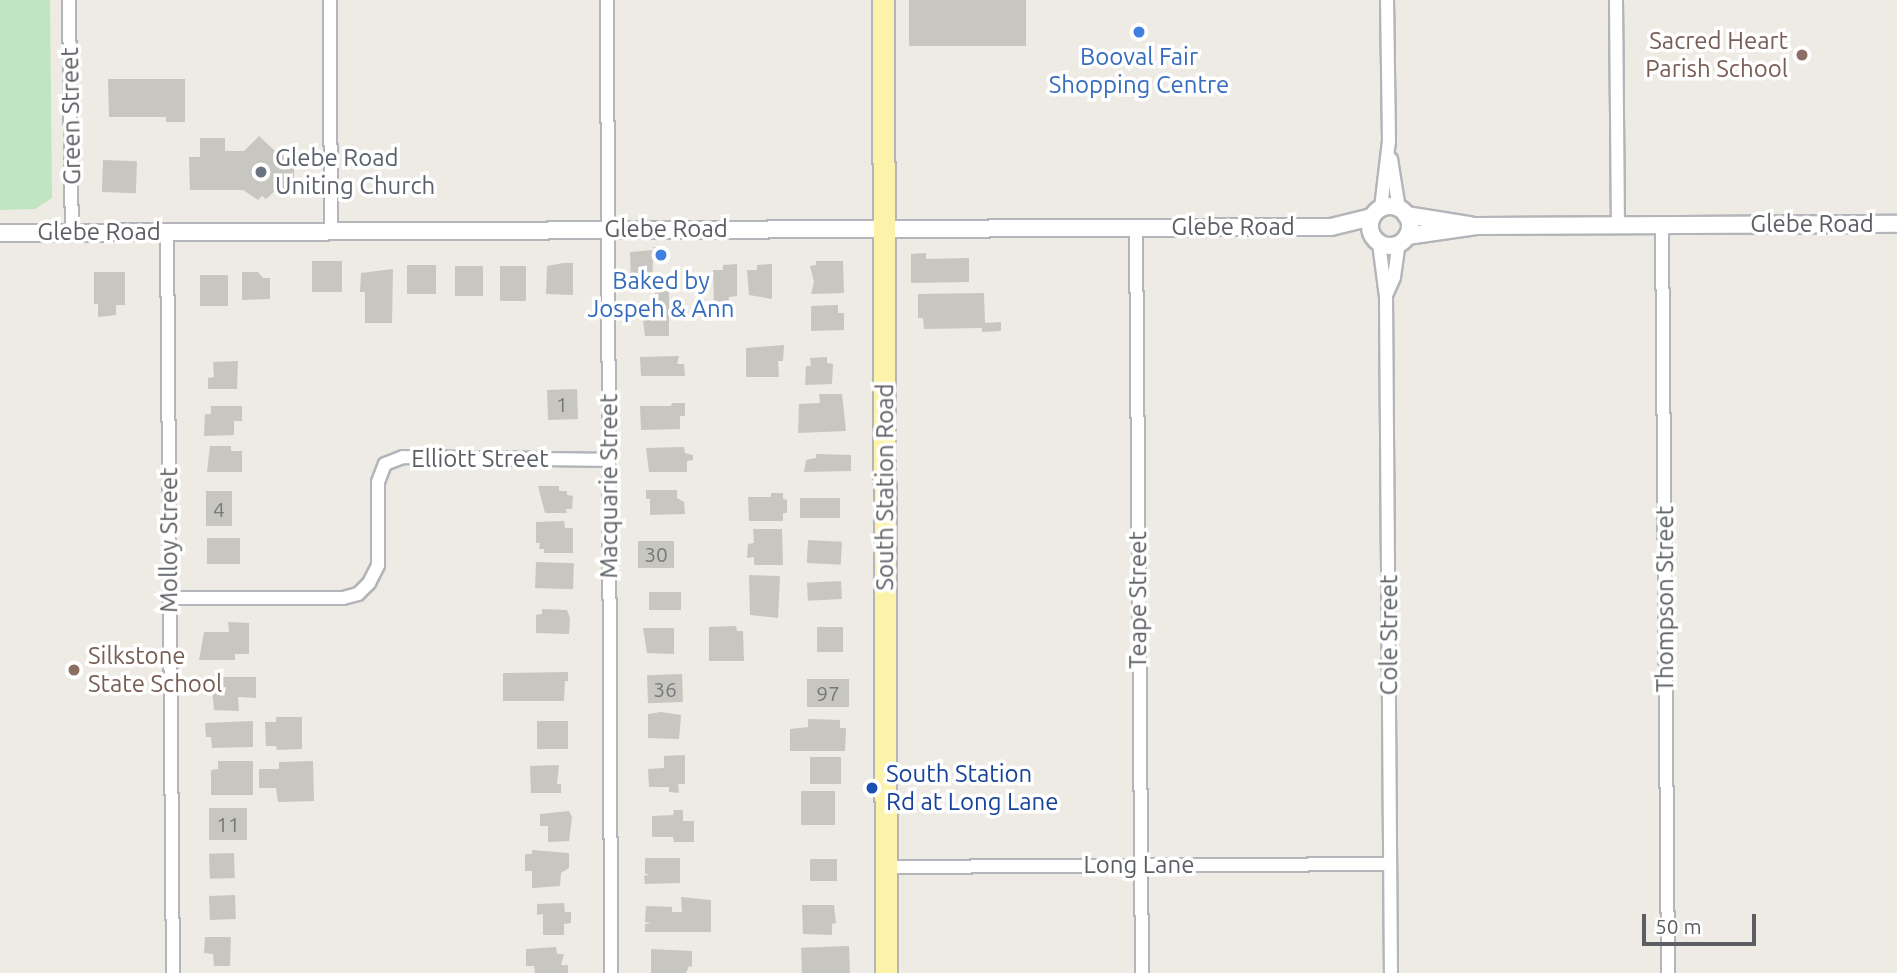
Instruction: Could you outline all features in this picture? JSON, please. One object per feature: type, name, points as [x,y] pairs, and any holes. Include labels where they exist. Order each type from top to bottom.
[{"type":"main road","name":"South Station Road","points":[[883,0],[886,973]]},
{"type":"street","name":"Green Street","points":[[69,0],[72,233]]},
{"type":"street","points":[[330,0],[331,232]]},
{"type":"street","name":"Macquarie Street","points":[[607,0],[611,973]]},
{"type":"street","points":[[1387,0],[1389,141],[1403,212],[1409,226],[1403,239],[1389,246],[1376,239],[1377,212],[1389,141]]},
{"type":"street","points":[[1616,0],[1618,225]]},
{"type":"street","name":"Glebe Road","points":[[0,233],[1331,226],[1377,212]]},
{"type":"street","points":[[1377,212],[1403,212]]},
{"type":"street","name":"Glebe Road","points":[[1403,212],[1476,226]]},
{"type":"street","name":"Glebe Road","points":[[1403,239],[1476,226],[1897,224]]},
{"type":"street","name":"Thompson Street","points":[[1662,225],[1668,973]]},
{"type":"street","name":"Glebe Road","points":[[1331,226],[1376,239]]},
{"type":"street","name":"Teape Street","points":[[1136,228],[1142,973]]},
{"type":"street","name":"Molloy Street","points":[[167,232],[173,973]]},
{"type":"street","name":"Cole Street","points":[[1376,239],[1386,297],[1391,973]]},
{"type":"street","name":"Cole Street","points":[[1386,297],[1403,239]]},
{"type":"street","name":"Elliott Street","points":[[169,598],[343,598],[358,594],[369,583],[378,565],[378,482],[385,464],[403,457],[609,460]]},
{"type":"street","name":"Long Lane","points":[[887,867],[1390,864]]},
{"type":"green space","points":[[0,0],[50,0],[52,198],[35,209],[0,210]]},
{"type":"building","points":[[909,0],[1026,0],[1026,46],[909,46]]},
{"type":"building","points":[[108,79],[185,79],[185,122],[166,122],[166,117],[109,117]]},
{"type":"building","points":[[259,136],[276,152],[294,152],[294,191],[275,191],[266,199],[262,196],[258,200],[243,190],[190,190],[189,157],[200,157],[200,138],[225,138],[225,151],[244,151]]},
{"type":"building","points":[[103,160],[137,161],[136,193],[102,192]]},
{"type":"building","points":[[653,247],[667,247],[668,261],[653,261],[652,282],[631,282],[630,252],[654,250]]},
{"type":"building","points":[[926,253],[926,259],[969,258],[969,282],[911,283],[911,254]]},
{"type":"building","points":[[312,261],[342,261],[342,292],[312,292]]},
{"type":"building","points":[[816,261],[843,261],[844,293],[811,294],[814,282],[810,266],[816,265]]},
{"type":"building","points":[[573,263],[573,295],[546,294],[547,266]]},
{"type":"building","points":[[737,264],[737,296],[729,297],[728,306],[714,305],[713,270],[723,270],[723,265]]},
{"type":"building","points":[[772,264],[772,299],[749,295],[747,270],[757,270],[757,265]]},
{"type":"building","points":[[407,265],[436,265],[436,294],[407,294]]},
{"type":"building","points":[[455,266],[483,266],[483,296],[455,296]]},
{"type":"building","points":[[500,266],[526,266],[526,301],[500,301]]},
{"type":"building","points":[[393,269],[392,323],[365,323],[365,292],[360,292],[361,273]]},
{"type":"building","points":[[94,272],[125,272],[125,305],[116,305],[116,315],[98,317],[98,304],[94,304]]},
{"type":"building","points":[[242,272],[258,272],[263,278],[270,278],[270,299],[242,300]]},
{"type":"building","points":[[200,275],[228,275],[228,306],[200,306]]},
{"type":"building","points":[[655,288],[669,289],[669,336],[645,336],[641,305],[655,305]]},
{"type":"building","points":[[984,293],[985,323],[1001,322],[1001,331],[982,332],[982,328],[924,329],[923,318],[918,318],[918,294]]},
{"type":"building","points":[[838,305],[838,313],[844,313],[844,330],[811,331],[811,306]]},
{"type":"building","points":[[784,345],[783,361],[778,361],[779,377],[746,377],[746,348]]},
{"type":"building","points":[[679,356],[677,364],[684,364],[685,376],[641,376],[640,357]]},
{"type":"building","points":[[827,357],[827,363],[833,364],[832,384],[805,385],[806,366],[811,366],[810,358]]},
{"type":"building","points":[[238,361],[237,389],[208,389],[208,378],[214,377],[213,362]]},
{"type":"building","points":[[577,389],[578,419],[548,420],[547,390]]},
{"type":"building","points":[[819,394],[842,394],[846,431],[798,433],[799,404],[820,403]]},
{"type":"building","points":[[672,403],[685,403],[685,416],[680,416],[680,429],[641,430],[640,406],[671,406]]},
{"type":"building","points":[[211,406],[242,406],[242,421],[234,421],[234,435],[204,436],[205,414],[211,414]]},
{"type":"building","points":[[210,446],[231,446],[231,451],[242,451],[242,472],[207,472]]},
{"type":"building","points":[[684,447],[685,453],[693,455],[693,460],[687,461],[687,472],[649,472],[646,448]]},
{"type":"building","points":[[816,454],[851,455],[851,471],[804,472],[806,460],[816,458]]},
{"type":"building","points":[[538,486],[559,486],[559,491],[567,491],[567,495],[573,496],[572,509],[566,509],[567,513],[545,513]]},
{"type":"building","points":[[646,490],[677,490],[677,498],[684,502],[685,514],[650,515],[650,499],[646,499]]},
{"type":"building","points":[[206,491],[232,491],[232,526],[206,526]]},
{"type":"building","points":[[771,493],[783,493],[783,499],[787,500],[787,513],[783,513],[783,521],[749,521],[748,497],[771,497]]},
{"type":"building","points":[[800,498],[840,498],[840,518],[800,518]]},
{"type":"building","points":[[564,521],[565,528],[573,528],[573,553],[544,553],[544,549],[539,549],[540,543],[536,543],[536,522]]},
{"type":"building","points":[[753,529],[782,529],[783,565],[754,565],[754,557],[747,558],[748,544],[754,543]]},
{"type":"building","points":[[207,538],[240,538],[240,564],[207,564]]},
{"type":"building","points":[[808,540],[842,542],[841,565],[807,563]]},
{"type":"building","points":[[638,541],[674,541],[674,568],[638,568]]},
{"type":"building","points":[[536,562],[574,563],[573,589],[535,588]]},
{"type":"building","points":[[749,575],[780,576],[778,618],[750,615]]},
{"type":"building","points":[[841,581],[842,599],[808,601],[807,583]]},
{"type":"building","points":[[649,592],[681,592],[681,610],[649,610]]},
{"type":"building","points":[[542,609],[567,610],[570,618],[569,634],[536,633],[536,615],[542,614]]},
{"type":"building","points":[[228,622],[249,623],[249,654],[235,654],[235,660],[199,660],[204,632],[229,632]]},
{"type":"building","points":[[736,626],[737,631],[743,631],[744,661],[709,661],[709,627]]},
{"type":"building","points":[[817,627],[843,627],[843,652],[817,652]]},
{"type":"building","points":[[643,628],[674,628],[674,654],[647,653]]},
{"type":"building","points":[[568,672],[564,701],[503,701],[503,673]]},
{"type":"building","points":[[682,674],[683,702],[648,703],[647,675]]},
{"type":"building","points":[[211,677],[256,677],[256,698],[238,697],[239,711],[214,710]]},
{"type":"building","points":[[807,679],[849,679],[849,707],[807,707]]},
{"type":"building","points":[[661,712],[681,715],[679,739],[648,738],[648,714]]},
{"type":"building","points":[[276,717],[302,717],[302,749],[277,750],[276,746],[266,746],[265,722],[276,722]]},
{"type":"building","points":[[808,719],[840,720],[840,728],[846,728],[845,751],[790,751],[790,729],[808,727]]},
{"type":"building","points":[[253,721],[253,747],[212,748],[211,737],[206,737],[205,723]]},
{"type":"building","points":[[537,721],[568,721],[568,749],[537,749]]},
{"type":"building","points":[[685,755],[685,784],[678,784],[679,793],[669,792],[669,787],[649,787],[648,769],[664,768],[664,756]]},
{"type":"building","points":[[810,757],[841,757],[841,784],[810,784]]},
{"type":"building","points":[[218,761],[253,761],[253,795],[211,795],[211,770],[218,769]]},
{"type":"building","points":[[313,761],[314,801],[278,802],[276,788],[259,788],[259,769],[279,769],[279,762]]},
{"type":"building","points":[[559,765],[557,784],[561,784],[561,793],[531,793],[530,766]]},
{"type":"building","points":[[801,791],[835,791],[835,825],[801,825]]},
{"type":"building","points":[[209,808],[247,808],[247,840],[209,840]]},
{"type":"building","points":[[674,810],[683,810],[683,821],[694,821],[694,842],[674,842],[673,837],[652,837],[652,816],[673,815]]},
{"type":"building","points":[[569,811],[572,817],[569,841],[548,842],[548,826],[540,826],[540,814]]},
{"type":"building","points":[[532,850],[569,853],[569,868],[561,873],[560,886],[532,888],[532,871],[525,871],[525,854],[532,854]]},
{"type":"building","points":[[234,853],[235,878],[210,879],[209,854]]},
{"type":"building","points":[[645,858],[680,858],[680,883],[645,884],[644,876],[650,874],[645,874]]},
{"type":"building","points":[[810,859],[837,859],[837,881],[810,881]]},
{"type":"building","points":[[235,895],[236,919],[210,920],[209,896]]},
{"type":"building","points":[[681,897],[711,900],[711,932],[645,932],[645,924],[651,923],[645,922],[646,906],[672,907],[672,912],[682,912]]},
{"type":"building","points":[[564,903],[565,912],[571,912],[571,923],[564,924],[564,935],[543,935],[543,914],[537,915],[537,904]]},
{"type":"building","points":[[802,905],[834,905],[836,923],[832,924],[832,935],[803,934]]},
{"type":"building","points":[[205,937],[231,937],[230,966],[214,966],[213,954],[204,953]]},
{"type":"building","points":[[849,946],[850,973],[802,973],[801,948]]},
{"type":"building","points":[[556,947],[557,954],[564,954],[561,965],[568,965],[568,973],[535,973],[534,966],[526,966],[526,949]]},
{"type":"building","points":[[651,949],[692,951],[692,967],[689,966],[686,973],[651,973]]},
{"type":"place","name":"Booval Fair Shopping Centre","points":[[1139,32]]},
{"type":"place","name":"Sacred Heart Parish School","points":[[1802,55]]},
{"type":"place","name":"Glebe Road Uniting Church","points":[[261,172]]},
{"type":"place","name":"Baked by Jospeh & Ann","points":[[661,255]]},
{"type":"place","name":"Silkstone State School","points":[[74,670]]},
{"type":"place","name":"South Station Rd at Long Lane","points":[[872,788]]}]
